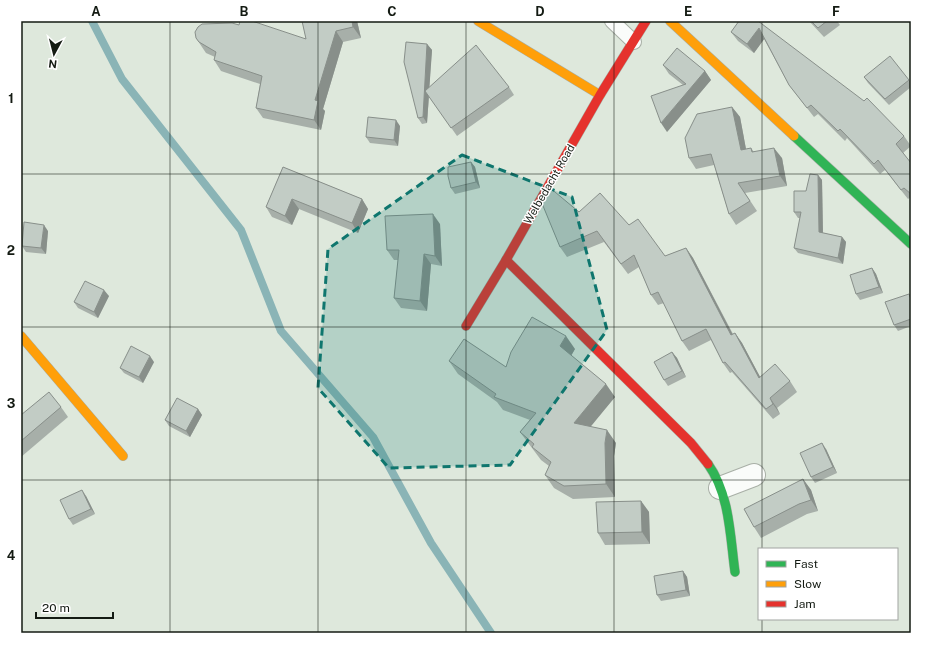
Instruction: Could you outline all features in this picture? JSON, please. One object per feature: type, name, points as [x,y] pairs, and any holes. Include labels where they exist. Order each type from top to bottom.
[{"type":"street","points":[[478,21],[600,95]]},
{"type":"street","name":"Welbedacht Road","points":[[466,326],[506,260],[600,95],[646,21]]},
{"type":"street","points":[[670,21],[911,244]]},
{"type":"street","points":[[506,260],[691,443],[715,474],[725,506],[735,572]]},
{"type":"street","points":[[23,343],[123,456]]},
{"type":"street","points":[[720,488],[754,476]]},
{"type":"lane","points":[[612,21],[634,42]]},
{"type":"highlighted area","points":[[462,155],[572,197],[607,330],[510,465],[389,468],[318,388],[328,249]]},
{"type":"building","points":[[240,21],[252,21],[306,39],[302,21],[352,21],[353,27],[336,31],[315,100],[318,101],[314,120],[256,108],[262,76],[214,60],[216,52],[199,42],[196,38],[195,32],[202,24],[232,23],[239,25]]},
{"type":"building","points":[[739,21],[758,21],[864,101],[867,98],[904,136],[896,144],[911,163],[911,194],[904,188],[901,190],[878,160],[874,164],[840,129],[838,131],[811,105],[807,108],[789,85],[759,28],[747,44],[731,32]]},
{"type":"building","points":[[811,21],[827,21],[818,28]]},
{"type":"building","points":[[406,42],[427,44],[423,117],[418,118],[404,62]]},
{"type":"building","points":[[476,45],[509,87],[451,128],[425,91]]},
{"type":"building","points":[[677,48],[705,71],[661,123],[651,96],[686,84],[663,65]]},
{"type":"building","points":[[890,56],[909,80],[885,99],[864,77]]},
{"type":"building","points":[[732,107],[741,150],[751,148],[752,152],[774,148],[780,176],[738,183],[750,201],[729,214],[711,154],[689,158],[685,138],[697,114]]},
{"type":"building","points":[[368,117],[396,120],[394,140],[366,137]]},
{"type":"building","points":[[471,162],[476,182],[451,188],[448,176],[448,167]]},
{"type":"building","points":[[283,167],[362,199],[352,223],[292,199],[285,216],[266,207]]},
{"type":"building","points":[[810,174],[818,175],[819,232],[842,237],[838,258],[794,248],[801,212],[794,212],[794,191],[806,191]]},
{"type":"building","points":[[549,187],[579,212],[600,193],[629,225],[638,219],[665,256],[686,248],[731,335],[735,333],[759,378],[775,364],[790,381],[770,398],[773,404],[766,409],[725,362],[723,363],[706,329],[682,341],[658,292],[651,295],[634,255],[621,264],[597,231],[560,247],[541,201]]},
{"type":"building","points":[[433,214],[435,256],[424,254],[420,301],[394,298],[399,250],[387,250],[385,216]]},
{"type":"building","points":[[24,222],[44,225],[41,248],[22,246]]},
{"type":"building","points":[[872,268],[879,287],[856,294],[850,275]]},
{"type":"building","points":[[85,281],[104,290],[94,312],[74,302]]},
{"type":"building","points":[[909,294],[911,299],[911,319],[894,325],[885,302]]},
{"type":"building","points":[[532,317],[566,336],[560,346],[606,384],[574,423],[607,430],[605,443],[606,484],[564,486],[545,475],[551,462],[532,447],[534,444],[520,432],[536,413],[494,397],[496,394],[449,361],[464,339],[506,367],[511,352]]},
{"type":"building","points":[[131,346],[150,356],[139,377],[120,368]]},
{"type":"building","points":[[672,352],[682,371],[664,380],[654,362]]},
{"type":"building","points":[[49,392],[61,407],[21,441],[21,415]]},
{"type":"building","points":[[177,398],[198,409],[186,431],[165,420]]},
{"type":"building","points":[[822,443],[833,467],[811,477],[800,453]]},
{"type":"building","points":[[803,479],[811,500],[799,504],[754,527],[744,509]]},
{"type":"building","points":[[82,490],[91,509],[69,519],[60,500]]},
{"type":"building","points":[[641,501],[642,532],[598,533],[596,502]]},
{"type":"building","points":[[683,571],[686,590],[657,595],[654,576]]},
{"type":"waterway","points":[[92,21],[122,79],[241,230],[281,331],[373,437],[431,543],[491,633]]},
{"type":"traffic: fast","points":[[794,136],[911,244]]},
{"type":"traffic: fast","points":[[708,464],[721,489],[725,502],[735,572]]},
{"type":"traffic: slow","points":[[478,21],[600,95]]},
{"type":"traffic: slow","points":[[670,21],[794,136]]},
{"type":"traffic: slow","points":[[21,336],[123,456]]},
{"type":"traffic: jam","points":[[466,326],[506,260],[600,95],[646,21]]},
{"type":"traffic: jam","points":[[506,260],[691,443],[708,464]]}]
